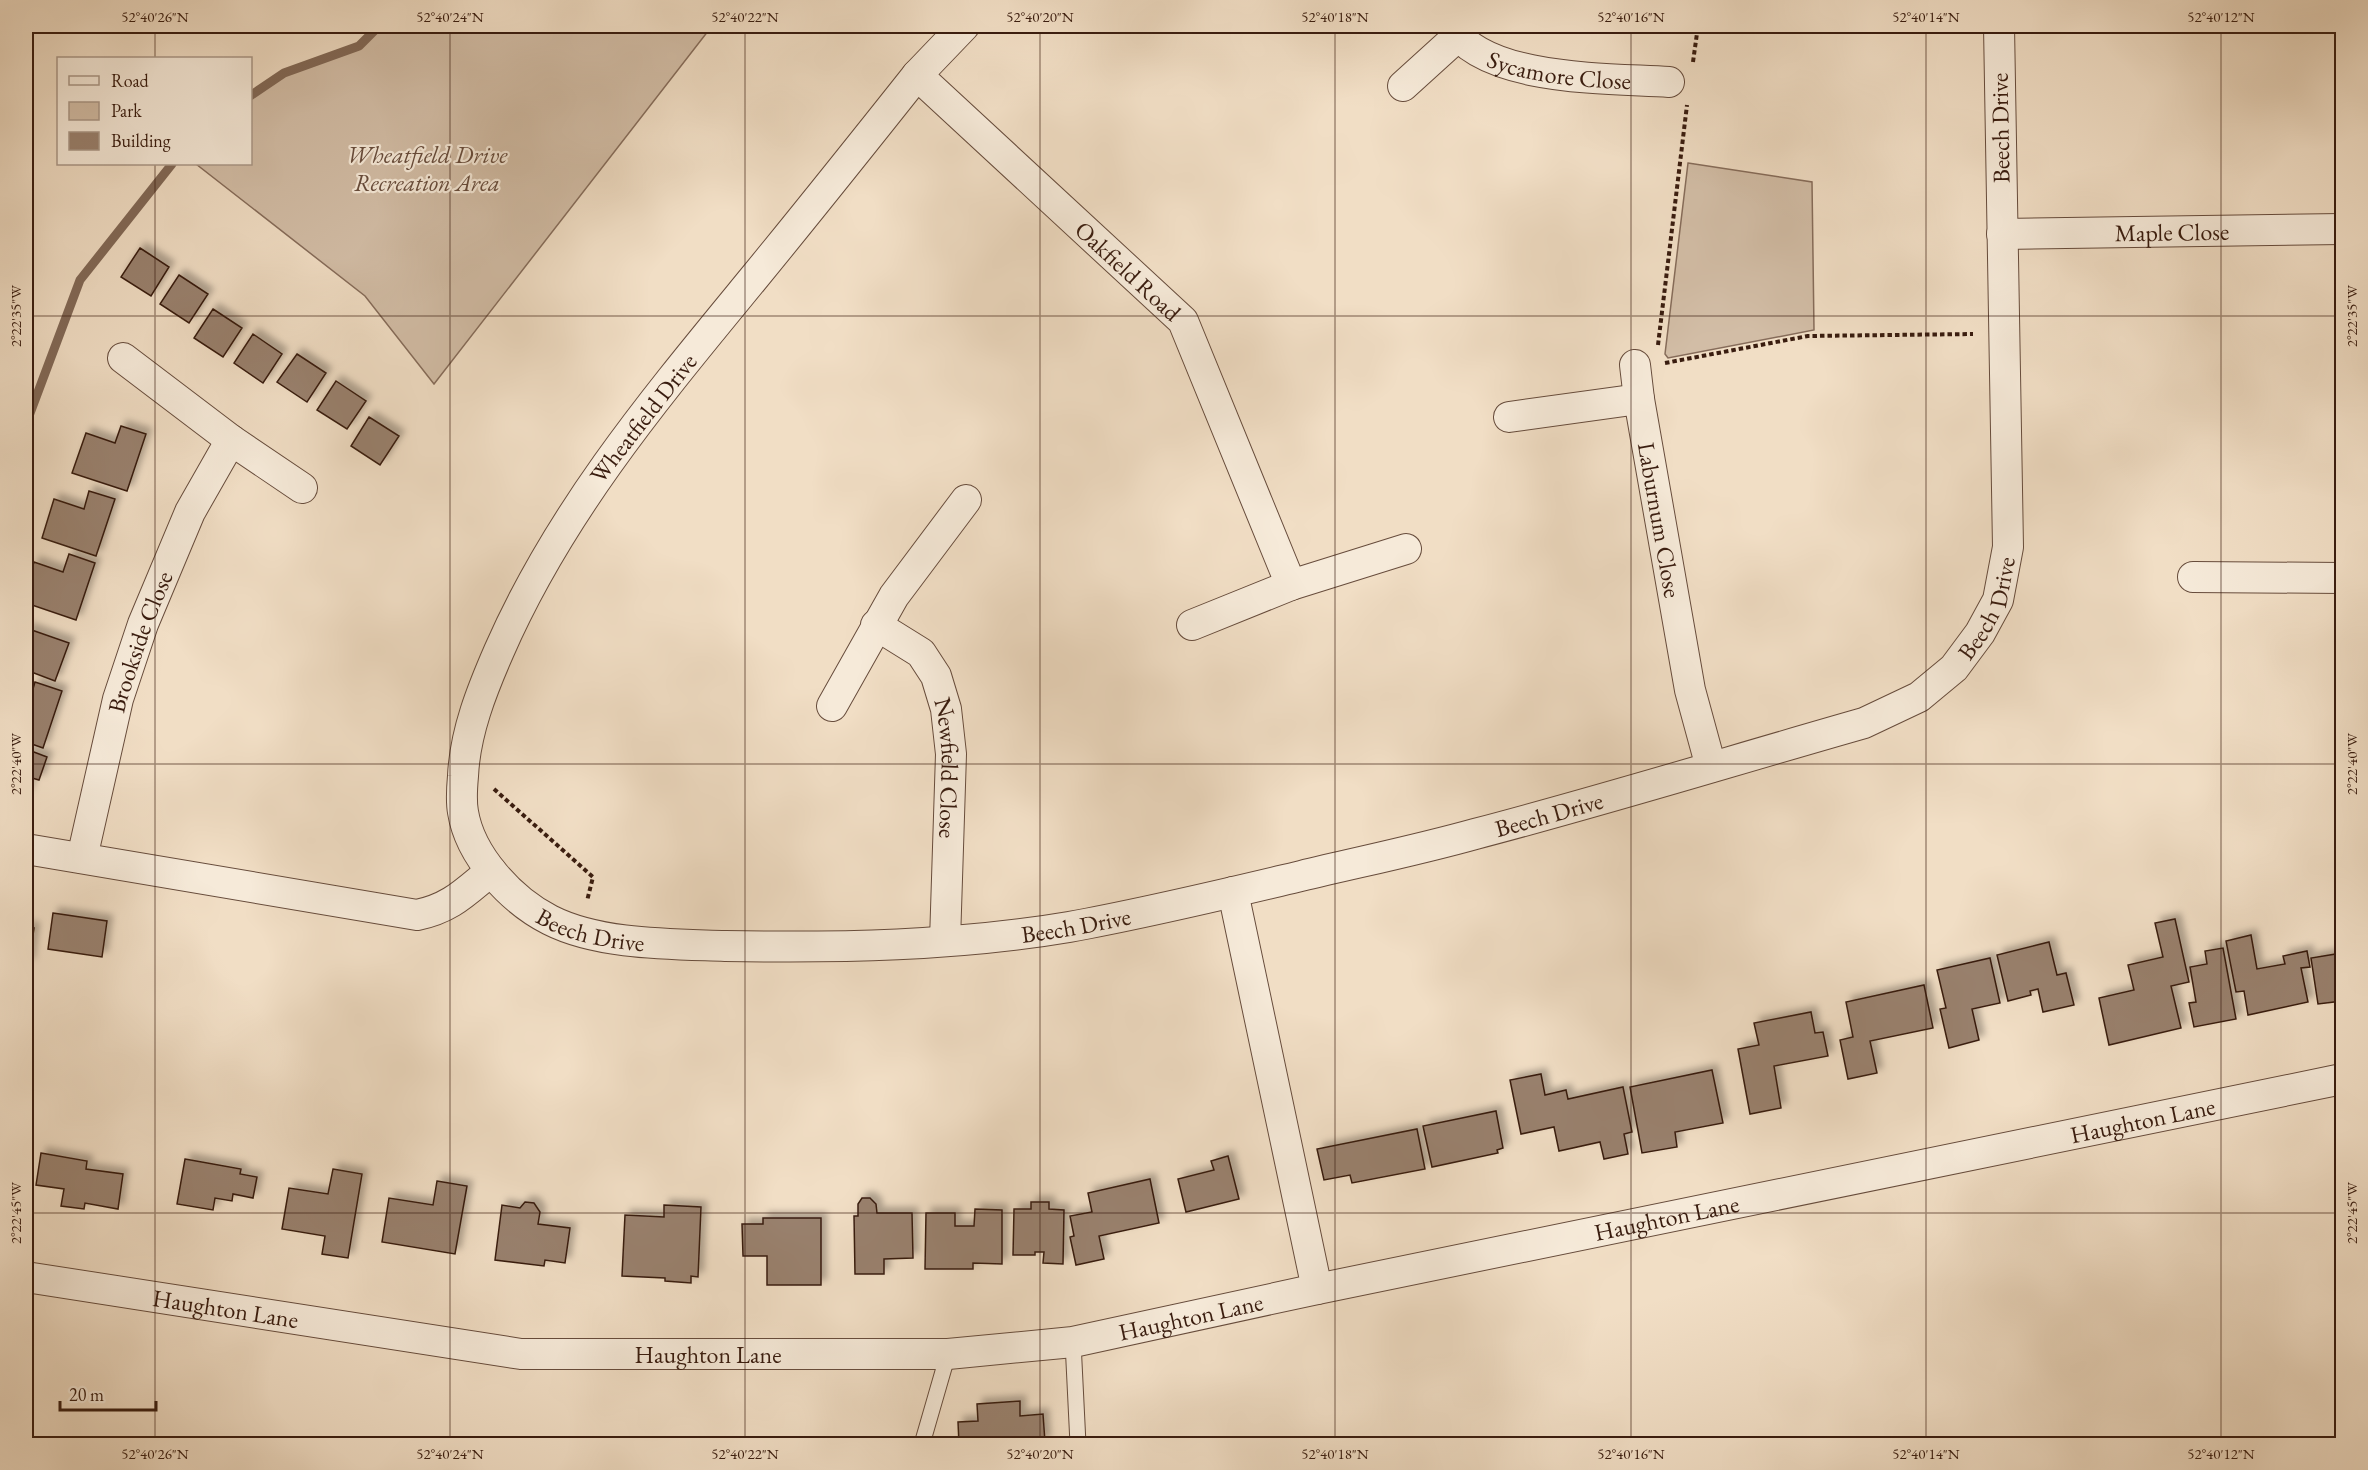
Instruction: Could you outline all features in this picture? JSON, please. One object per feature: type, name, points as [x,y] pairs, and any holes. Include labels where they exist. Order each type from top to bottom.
[{"type":"street","name":"Wheatfield Drive","points":[[491,871],[471,839],[463,812],[465,762],[470,728],[486,680],[510,626],[545,559],[591,485],[654,400],[917,75],[964,26]]},
{"type":"street","name":"Beech Drive","points":[[491,871],[516,896],[547,919],[579,931],[616,938],[687,945],[858,945],[945,941],[1066,927],[1233,892],[1474,835],[1864,723],[1919,697],[1954,668],[1980,633],[1998,600],[2008,547],[1999,26]]},
{"type":"street","name":"Sycamore Close","points":[[1403,86],[1454,31],[1507,65],[1538,73],[1683,85]]},
{"type":"street","name":"Oakfield Road","points":[[917,75],[1183,321],[1291,585]]},
{"type":"street","name":"Maple Close","points":[[2002,234],[2343,229]]},
{"type":"street","points":[[123,358],[231,440],[302,488]]},
{"type":"street","name":"Laburnum Close","points":[[1645,365],[1639,399],[1690,690],[1711,767]]},
{"type":"street","points":[[1509,417],[1639,399]]},
{"type":"street","name":"Brookside Close","points":[[82,858],[118,699],[143,624],[190,512],[231,440]]},
{"type":"street","points":[[832,706],[894,596],[966,500]]},
{"type":"street","points":[[1192,625],[1291,585],[1406,549]]},
{"type":"street","points":[[2193,577],[2343,578]]},
{"type":"street","name":"Newfield Close","points":[[876,625],[921,652],[936,676],[946,709],[951,754],[945,941]]},
{"type":"street","points":[[26,849],[417,915],[436,911],[453,902],[491,871]]},
{"type":"street","points":[[1233,892],[1317,1289]]},
{"type":"street","name":"Haughton Lane","points":[[26,1277],[521,1354],[948,1354],[1073,1342],[1317,1289],[2343,1079]]},
{"type":"lane","points":[[1073,1342],[1078,1444]]},
{"type":"lane","points":[[922,1444],[948,1354]]},
{"type":"path","points":[[1698,26],[1683,85],[1645,365],[1808,336],[2004,333]]},
{"type":"path","points":[[465,762],[593,877],[579,931]]},
{"type":"green space","name":"Wheatfield Drive Recreation Area","points":[[379,26],[712,26],[434,384],[365,296],[197,165],[252,165],[252,95],[284,73],[359,46]]},
{"type":"green space","points":[[1688,163],[1812,182],[1814,330],[1668,358],[1665,354]]},
{"type":"building","points":[[140,248],[169,267],[151,296],[121,277]]},
{"type":"building","points":[[179,275],[208,294],[189,323],[160,304]]},
{"type":"building","points":[[213,309],[242,328],[223,357],[194,338]]},
{"type":"building","points":[[253,334],[282,354],[263,383],[234,363]]},
{"type":"building","points":[[297,354],[326,373],[307,402],[277,382]]},
{"type":"building","points":[[336,381],[366,401],[347,429],[317,410]]},
{"type":"building","points":[[369,417],[399,436],[380,465],[351,446]]},
{"type":"building","points":[[121,426],[146,434],[127,491],[72,473],[86,433],[115,443]]},
{"type":"building","points":[[89,491],[115,499],[96,556],[42,538],[54,499],[84,509]]},
{"type":"building","points":[[69,554],[95,563],[76,620],[26,603],[26,588],[34,562],[63,572]]},
{"type":"building","points":[[26,628],[69,643],[55,681],[26,670]]},
{"type":"building","points":[[35,682],[62,691],[43,748],[26,742],[26,698],[30,699]]},
{"type":"building","points":[[26,749],[47,757],[39,780],[32,778],[26,797]]},
{"type":"building","points":[[53,913],[107,921],[102,957],[48,949]]},
{"type":"building","points":[[2175,919],[2189,982],[2171,986],[2181,1028],[2109,1045],[2099,998],[2134,990],[2128,965],[2163,957],[2155,923]]},
{"type":"building","points":[[26,927],[34,928],[29,964],[26,963]]},
{"type":"building","points":[[2251,935],[2257,969],[2285,964],[2283,956],[2307,951],[2310,967],[2301,968],[2308,1002],[2248,1015],[2244,991],[2236,992],[2226,941]]},
{"type":"building","points":[[2049,942],[2057,975],[2066,973],[2074,1005],[2043,1012],[2038,989],[2030,991],[2031,995],[2008,1001],[1997,955]]},
{"type":"building","points":[[2223,948],[2236,1019],[2194,1027],[2189,1003],[2196,1002],[2190,967],[2207,964],[2205,951]]},
{"type":"building","points":[[2342,953],[2342,1001],[2318,1004],[2311,958]]},
{"type":"building","points":[[1990,958],[2000,1003],[1972,1009],[1979,1040],[1949,1048],[1940,1009],[1946,1008],[1937,970]]},
{"type":"building","points":[[1924,985],[1933,1028],[1870,1041],[1877,1073],[1848,1079],[1840,1040],[1853,1037],[1846,1002]]},
{"type":"building","points":[[1811,1012],[1815,1033],[1823,1032],[1828,1056],[1774,1066],[1781,1108],[1750,1114],[1738,1049],[1759,1045],[1754,1023]]},
{"type":"building","points":[[1712,1070],[1723,1123],[1675,1132],[1677,1147],[1642,1153],[1630,1087]]},
{"type":"building","points":[[1541,1074],[1545,1095],[1566,1090],[1568,1099],[1623,1087],[1632,1132],[1624,1134],[1628,1154],[1604,1159],[1600,1142],[1559,1151],[1554,1127],[1521,1134],[1510,1080]]},
{"type":"building","points":[[1496,1111],[1503,1148],[1497,1150],[1498,1153],[1432,1167],[1423,1126]]},
{"type":"building","points":[[1417,1129],[1425,1169],[1352,1183],[1350,1175],[1324,1180],[1317,1149]]},
{"type":"building","points":[[41,1153],[87,1161],[86,1169],[123,1174],[118,1209],[85,1203],[84,1209],[61,1206],[64,1189],[36,1185]]},
{"type":"building","points":[[1228,1156],[1239,1199],[1186,1212],[1178,1179],[1214,1170],[1211,1161]]},
{"type":"building","points":[[185,1159],[241,1169],[240,1174],[257,1177],[253,1198],[233,1194],[232,1201],[215,1198],[213,1210],[177,1204]]},
{"type":"building","points":[[333,1169],[362,1174],[348,1258],[322,1254],[325,1236],[282,1229],[289,1188],[328,1194]]},
{"type":"building","points":[[1150,1179],[1159,1223],[1099,1236],[1104,1259],[1076,1265],[1070,1237],[1074,1236],[1070,1216],[1092,1212],[1088,1193]]},
{"type":"building","points":[[437,1181],[467,1186],[455,1254],[382,1242],[389,1198],[433,1205]]},
{"type":"building","points":[[862,1198],[870,1198],[876,1204],[877,1213],[912,1213],[913,1258],[884,1259],[884,1274],[855,1274],[854,1216],[858,1216],[858,1204]]},
{"type":"building","points":[[525,1202],[534,1203],[540,1212],[538,1224],[570,1228],[565,1263],[545,1260],[544,1266],[495,1260],[502,1205],[520,1208]]},
{"type":"building","points":[[1031,1202],[1049,1202],[1049,1209],[1064,1210],[1063,1264],[1043,1263],[1044,1252],[1035,1252],[1035,1255],[1013,1255],[1014,1209],[1031,1209]]},
{"type":"building","points":[[664,1205],[701,1207],[698,1277],[691,1276],[691,1283],[665,1281],[665,1278],[622,1276],[625,1215],[664,1217]]},
{"type":"building","points":[[975,1209],[1002,1210],[1002,1264],[973,1263],[973,1269],[925,1269],[926,1213],[955,1213],[955,1226],[974,1226]]},
{"type":"building","points":[[763,1218],[821,1218],[821,1285],[767,1285],[767,1256],[743,1256],[742,1224],[763,1224]]},
{"type":"building","points":[[1020,1401],[1020,1416],[1043,1414],[1045,1442],[959,1444],[958,1422],[978,1421],[977,1404]]},
{"type":"waterway","points":[[252,95],[284,73],[359,46],[379,26]]},
{"type":"waterway","points":[[26,424],[80,280],[171,165]]}]
